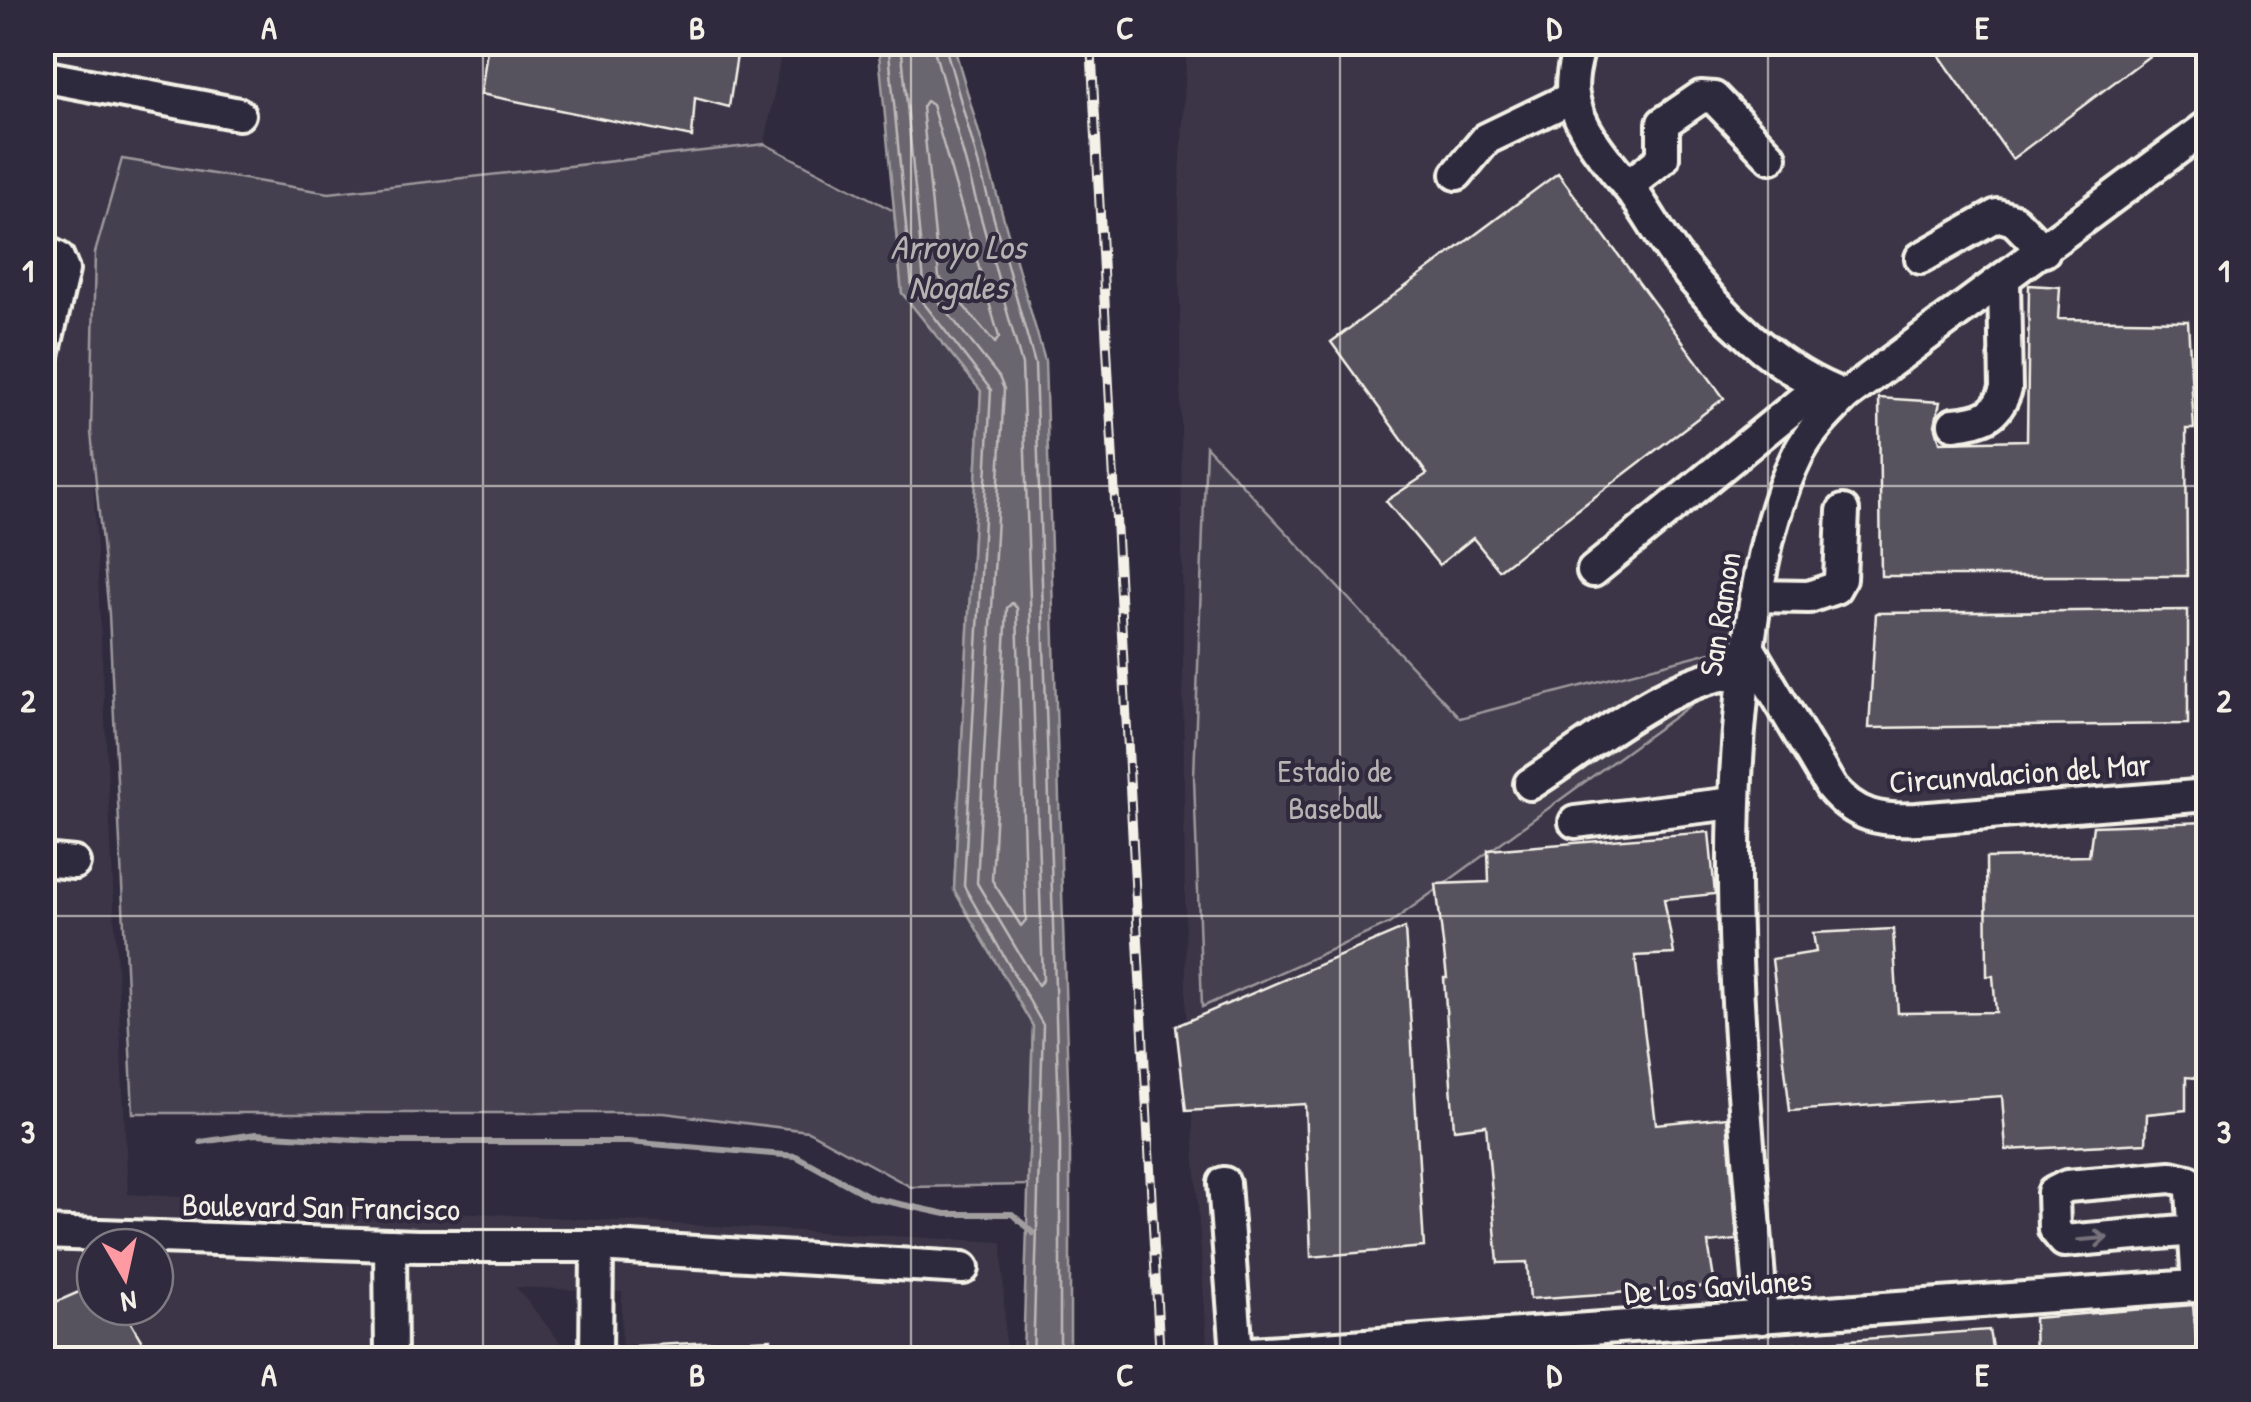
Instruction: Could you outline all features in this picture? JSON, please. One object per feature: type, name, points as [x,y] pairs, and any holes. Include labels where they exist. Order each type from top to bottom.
[{"type":"street","points":[[1586,48],[1573,98],[1606,161],[1628,186],[1676,257],[1727,316],[1832,391],[1592,572]]},
{"type":"street","points":[[42,76],[239,114]]},
{"type":"street","points":[[1628,186],[1663,158],[1663,123],[1701,97],[1714,98],[1770,156]]},
{"type":"street","points":[[1457,174],[1486,140],[1573,98]]},
{"type":"street","name":"San Ramon","points":[[1762,1318],[1730,858],[1746,659],[1756,596],[1778,506],[1798,454],[1832,391],[2004,281],[2208,126]]},
{"type":"street","points":[[1921,258],[1997,216],[2014,220],[2044,251]]},
{"type":"street","points":[[42,250],[58,258],[63,270],[42,359]]},
{"type":"street","points":[[1954,424],[1986,419],[2000,406],[2006,389],[2004,281]]},
{"type":"street","points":[[1756,596],[1809,597],[1835,588],[1840,579],[1843,512]]},
{"type":"street","points":[[1530,784],[1677,689],[1746,659]]},
{"type":"street","name":"Circunvalacion del Mar","points":[[1746,659],[1831,788],[1863,815],[1886,820],[1918,819],[2208,795]]},
{"type":"street","points":[[1574,822],[1734,803]]},
{"type":"street","points":[[42,860],[74,863]]},
{"type":"street","points":[[1224,1183],[1237,1357]]},
{"type":"street","points":[[2194,1230],[2203,1286]]},
{"type":"street","name":"Boulevard San Francisco","points":[[42,1234],[390,1246],[597,1246],[962,1268]]},
{"type":"street","points":[[390,1246],[391,1360]]},
{"type":"street","points":[[596,1360],[597,1246]]},
{"type":"street","name":"De Los Gavilanes","points":[[1237,1357],[1589,1345],[1762,1318],[2203,1286]]},
{"type":"shaded area","points":[[42,43],[783,43],[765,144],[329,193],[122,159],[95,253],[91,432],[128,1194],[1002,1242],[1006,1359],[621,1359],[622,1292],[516,1287],[568,1352],[568,1359],[43,1359]]},
{"type":"shaded area","points":[[1187,43],[2208,43],[2208,1359],[1208,1359],[1186,1022],[1179,199]]},
{"type":"green space","points":[[765,144],[894,211],[902,293],[981,391],[954,890],[1033,1026],[1028,1185],[911,1187],[808,1131],[664,1113],[133,1113],[109,614],[91,432],[95,253],[122,159],[329,193]]},
{"type":"green space","name":"Estadio de Baseball","points":[[1206,446],[1460,718],[1710,652],[1714,688],[1389,924],[1202,1007],[1194,777]]},
{"type":"water","name":"Arroyo Los Nogales","points":[[878,43],[953,43],[1045,361],[1070,1143],[1070,1359],[1023,1359],[1033,1026],[954,890],[981,391],[902,293]]},
{"type":"building","points":[[488,42],[739,42],[729,107],[695,98],[692,137],[481,94]]},
{"type":"building","points":[[1930,42],[2168,42],[2012,159]]},
{"type":"building","points":[[1558,173],[1724,398],[1499,570],[1473,538],[1439,565],[1386,501],[1427,474],[1331,342]]},
{"type":"building","points":[[2029,285],[2060,287],[2058,319],[2188,321],[2194,429],[2186,429],[2187,576],[1881,576],[1879,398],[1940,402],[1935,425],[1940,442],[2027,440]]},
{"type":"building","points":[[2188,610],[2188,724],[1869,728],[1876,613]]},
{"type":"building","points":[[2208,822],[2208,1079],[2186,1077],[2186,1110],[2147,1114],[2146,1143],[2006,1150],[2002,1096],[1790,1111],[1772,959],[1816,952],[1813,933],[1893,929],[1898,1013],[1996,1012],[1993,976],[1987,976],[1986,858],[2089,856],[2093,826]]},
{"type":"building","points":[[1709,832],[1715,894],[1664,899],[1674,954],[1635,956],[1656,1124],[1727,1117],[1737,1240],[1708,1243],[1715,1286],[1530,1299],[1527,1262],[1498,1263],[1486,1125],[1454,1129],[1447,978],[1436,884],[1489,882],[1488,850]]},
{"type":"building","points":[[1405,928],[1424,1247],[1311,1257],[1305,1104],[1186,1111],[1176,1026]]},
{"type":"building","points":[[75,1294],[75,1327],[133,1327],[142,1342],[104,1360],[42,1360],[42,1308]]},
{"type":"building","points":[[2193,1305],[2198,1360],[2035,1360],[2034,1318]]},
{"type":"building","points":[[1989,1330],[1994,1360],[1749,1360],[1749,1347]]},
{"type":"building","points":[[771,1339],[771,1360],[638,1360],[637,1346]]},
{"type":"waterway","points":[[201,1142],[256,1134],[388,1142],[628,1142],[796,1156],[872,1198],[946,1214],[1012,1214],[1033,1233]]},
{"type":"railway","points":[[1091,42],[1160,1360]]}]
